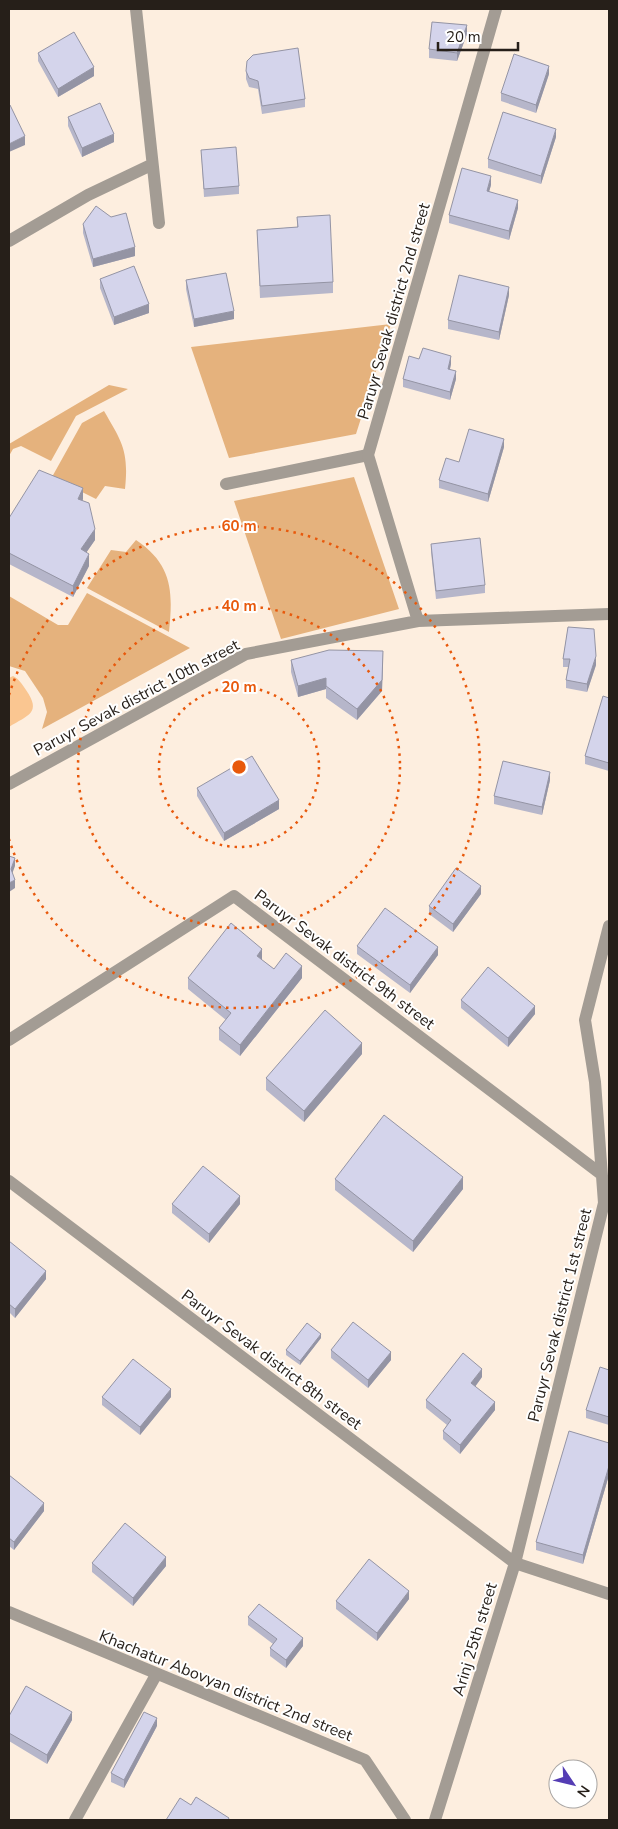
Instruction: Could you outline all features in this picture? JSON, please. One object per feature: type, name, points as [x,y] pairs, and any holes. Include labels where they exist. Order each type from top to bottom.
[{"type":"street","points":[[136,9],[159,223]]},
{"type":"street","name":"Paruyr Sevak district 2nd street","points":[[368,455],[496,9]]},
{"type":"street","points":[[9,241],[88,195],[152,165]]},
{"type":"street","points":[[226,484],[368,455],[418,621]]},
{"type":"street","name":"Paruyr Sevak district 10th street","points":[[9,784],[246,654],[418,621],[609,614]]},
{"type":"street","name":"Paruyr Sevak district 9th street","points":[[9,1040],[234,896],[391,1012],[601,1174]]},
{"type":"street","name":"Paruyr Sevak district 1st street","points":[[515,1563],[604,1203],[595,1082],[584,1020],[609,926]]},
{"type":"street","name":"Paruyr Sevak district 8th street","points":[[9,1181],[515,1563]]},
{"type":"street","points":[[515,1563],[609,1594]]},
{"type":"street","name":"Arinj 25th street","points":[[435,1820],[515,1563]]},
{"type":"street","name":"Khachatur Abovyan district 2nd street","points":[[9,1612],[156,1675],[366,1760],[405,1820]]},
{"type":"street","points":[[75,1820],[156,1675]]},
{"type":"shaded area","points":[[391,324],[356,434],[229,458],[191,347]]},
{"type":"shaded area","points":[[109,385],[128,389],[76,416],[51,461],[21,446],[13,449],[9,456],[9,444]]},
{"type":"shaded area","points":[[104,411],[123,447],[126,465],[125,489],[105,486],[96,499],[52,477],[82,423]]},
{"type":"shaded area","points":[[354,477],[399,609],[281,639],[234,501]]},
{"type":"shaded area","points":[[136,540],[157,559],[168,580],[171,604],[169,632],[87,588],[111,550],[126,552]]},
{"type":"shaded area","points":[[87,593],[190,648],[42,729],[47,712],[43,698],[25,671],[9,666],[9,596],[58,625],[68,625]]},
{"type":"shaded area","points":[[13,676],[20,682],[31,698],[33,709],[27,716],[9,727],[9,678]]},
{"type":"building","points":[[432,22],[467,25],[457,53],[429,49]]},
{"type":"building","points":[[74,32],[94,67],[58,89],[38,53]]},
{"type":"building","points":[[298,48],[305,99],[262,106],[258,81],[249,78],[246,71],[247,61],[253,55]]},
{"type":"building","points":[[514,54],[549,66],[536,105],[501,93]]},
{"type":"building","points":[[100,103],[114,134],[82,148],[68,117]]},
{"type":"building","points":[[9,106],[25,136],[9,144]]},
{"type":"building","points":[[503,112],[556,129],[541,176],[488,159]]},
{"type":"building","points":[[236,147],[239,186],[204,189],[201,150]]},
{"type":"building","points":[[462,168],[491,176],[487,191],[518,200],[509,231],[449,215]]},
{"type":"building","points":[[96,206],[111,217],[126,213],[135,247],[93,259],[83,224]]},
{"type":"building","points":[[330,215],[333,282],[260,286],[257,230],[298,227],[297,217]]},
{"type":"building","points":[[134,266],[149,304],[114,317],[100,279]]},
{"type":"building","points":[[226,273],[234,311],[194,319],[186,280]]},
{"type":"building","points":[[459,275],[509,287],[499,332],[448,320]]},
{"type":"building","points":[[423,348],[451,356],[448,369],[456,371],[450,392],[403,379],[409,356],[419,359]]},
{"type":"building","points":[[469,429],[504,439],[488,494],[439,480],[446,458],[459,462]]},
{"type":"building","points":[[39,470],[83,488],[78,499],[89,503],[95,529],[81,549],[89,554],[73,586],[9,553],[9,518]]},
{"type":"building","points":[[480,538],[485,585],[436,591],[431,544]]},
{"type":"building","points":[[568,627],[594,629],[596,656],[587,684],[566,680],[570,659],[563,659]]},
{"type":"building","points":[[329,650],[383,651],[382,680],[357,709],[326,686],[326,678],[298,686],[291,660]]},
{"type":"building","points":[[603,696],[609,698],[609,763],[585,756]]},
{"type":"building","points":[[252,756],[279,800],[224,833],[197,788]]},
{"type":"building","points":[[503,761],[550,772],[542,807],[494,796]]},
{"type":"building","points":[[9,856],[15,858],[11,869],[15,880],[9,883]]},
{"type":"building","points":[[456,868],[481,886],[453,924],[429,906]]},
{"type":"building","points":[[385,908],[438,947],[410,985],[357,946]]},
{"type":"building","points":[[231,923],[262,949],[257,956],[274,969],[286,953],[302,966],[240,1045],[219,1028],[231,1013],[188,978]]},
{"type":"building","points":[[488,967],[535,1006],[508,1038],[461,1000]]},
{"type":"building","points":[[325,1010],[362,1043],[304,1111],[266,1078]]},
{"type":"building","points":[[384,1115],[463,1177],[413,1241],[335,1179]]},
{"type":"building","points":[[203,1166],[240,1196],[209,1234],[172,1204]]},
{"type":"building","points":[[9,1241],[46,1271],[15,1309],[9,1304]]},
{"type":"building","points":[[353,1322],[391,1352],[368,1380],[331,1350]]},
{"type":"building","points":[[307,1323],[321,1334],[300,1361],[286,1350]]},
{"type":"building","points":[[463,1353],[482,1369],[471,1383],[495,1402],[460,1445],[443,1431],[451,1420],[426,1400]]},
{"type":"building","points":[[133,1359],[171,1389],[140,1427],[102,1397]]},
{"type":"building","points":[[600,1367],[609,1370],[609,1417],[586,1410]]},
{"type":"building","points":[[569,1431],[609,1443],[609,1466],[583,1555],[536,1542]]},
{"type":"building","points":[[9,1475],[44,1503],[14,1542],[9,1538]]},
{"type":"building","points":[[125,1523],[166,1557],[133,1598],[92,1563]]},
{"type":"building","points":[[369,1559],[409,1591],[377,1633],[336,1601]]},
{"type":"building","points":[[259,1604],[303,1638],[286,1660],[270,1648],[277,1639],[248,1617]]},
{"type":"building","points":[[26,1686],[72,1712],[47,1755],[9,1733],[9,1716]]},
{"type":"building","points":[[144,1712],[157,1718],[124,1780],[111,1773]]},
{"type":"building","points":[[196,1797],[229,1818],[228,1820],[166,1820],[180,1798],[191,1805]]}]
